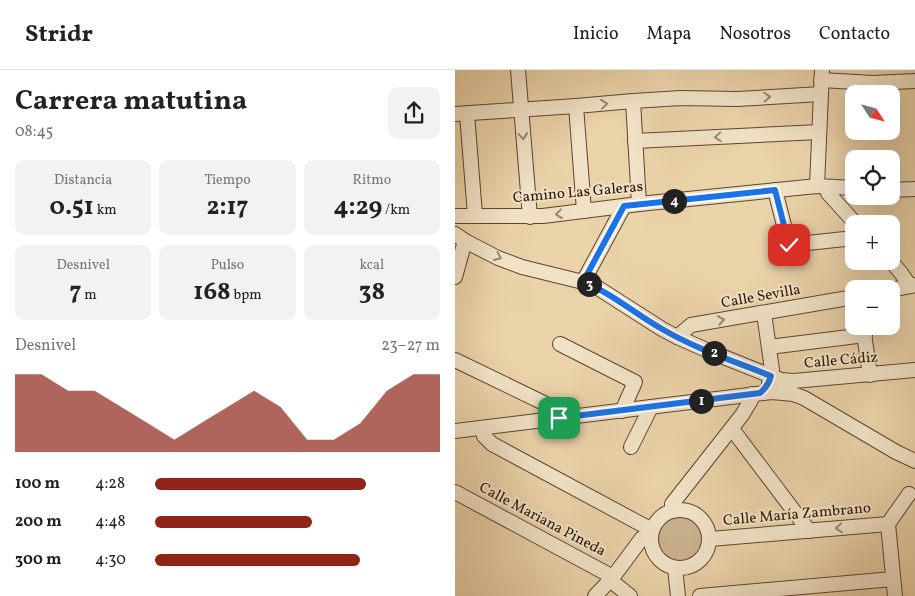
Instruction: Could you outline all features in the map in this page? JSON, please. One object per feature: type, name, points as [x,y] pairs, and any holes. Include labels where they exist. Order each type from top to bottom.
[{"type":"street","points":[[518,70],[530,217]]},
{"type":"street","points":[[475,216],[461,114],[681,98],[737,99],[821,82],[873,83],[914,78]]},
{"type":"street","points":[[821,82],[819,132],[822,187],[848,215]]},
{"type":"street","points":[[633,101],[639,204]]},
{"type":"street","points":[[576,106],[584,211]]},
{"type":"street","points":[[635,141],[819,132]]},
{"type":"street","name":"Camino Las Galeras","points":[[455,216],[530,217],[775,190],[845,188]]},
{"type":"street","points":[[900,190],[915,189]]},
{"type":"street","points":[[775,190],[789,245],[845,239]]},
{"type":"street","points":[[583,282],[624,206]]},
{"type":"street","points":[[455,277],[460,238],[497,258],[522,267],[583,282],[597,288],[677,337],[776,378],[799,396],[915,461]]},
{"type":"street","points":[[898,270],[913,285]]},
{"type":"street","points":[[900,288],[913,285]]},
{"type":"street","name":"Calle Sevilla","points":[[677,337],[691,325],[845,299]]},
{"type":"street","points":[[764,313],[772,370],[776,378]]},
{"type":"street","points":[[769,347],[845,334]]},
{"type":"street","points":[[865,335],[870,375]]},
{"type":"street","points":[[560,344],[635,382],[622,411]]},
{"type":"street","points":[[455,360],[552,407],[557,412],[559,418]]},
{"type":"street","name":"Calle Cádiz","points":[[776,378],[794,381],[915,370]]},
{"type":"street","points":[[673,510],[672,504],[732,429],[751,400],[776,378]]},
{"type":"street","points":[[799,396],[802,383],[808,380]]},
{"type":"street","points":[[455,431],[772,392],[799,396]]},
{"type":"street","points":[[728,398],[738,407],[742,415]]},
{"type":"street","points":[[631,447],[651,407]]},
{"type":"street","points":[[482,428],[484,436],[492,444],[651,534]]},
{"type":"street","points":[[732,429],[809,531]]},
{"type":"street","name":"Calle Mariana Pineda","points":[[455,492],[611,579],[630,596]]},
{"type":"street","name":"Calle María Zambrano","points":[[895,596],[888,524],[909,494]]},
{"type":"street","points":[[673,510],[690,510],[703,519],[707,526],[710,539],[709,547],[699,562],[691,566],[675,568],[669,566],[655,554],[652,546],[651,534],[657,521],[664,514],[673,510]]},
{"type":"street","name":"Calle María Zambrano","points":[[710,539],[888,524]]},
{"type":"street","points":[[595,596],[643,538],[651,534]]},
{"type":"street","points":[[675,568],[677,596]]},
{"type":"street","points":[[700,596],[893,579]]},
{"type":"shaded area","points":[[680,515],[689,517],[697,522],[702,530],[704,539],[702,548],[697,556],[689,561],[680,563],[671,561],[663,556],[658,548],[656,539],[658,530],[663,522],[671,517]]},
{"type":"route","points":[[559,418],[760,393],[768,386],[770,381],[771,376],[711,352],[662,329],[597,288],[583,282],[624,206],[775,190],[789,245]]}]
